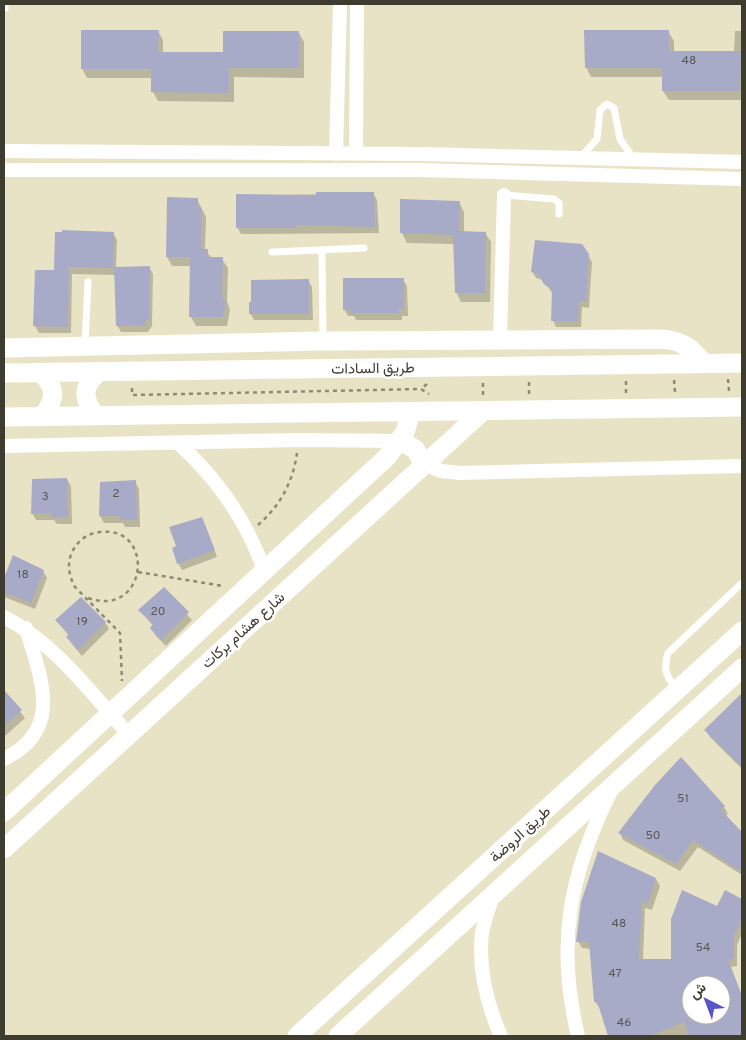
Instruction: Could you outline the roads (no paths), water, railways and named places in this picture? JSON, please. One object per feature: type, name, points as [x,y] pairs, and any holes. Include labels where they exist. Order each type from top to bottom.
[{"type":"street","points":[[336,154],[340,4]]},
{"type":"street","points":[[356,154],[357,4]]},
{"type":"street","points":[[4,151],[419,154],[742,162]]},
{"type":"street","points":[[287,170],[288,154]]},
{"type":"street","points":[[419,154],[420,170]]},
{"type":"street","points":[[4,170],[420,170],[742,179]]},
{"type":"street","points":[[500,340],[504,195]]},
{"type":"street","points":[[4,348],[323,341],[673,340],[686,345],[696,353],[703,364]]},
{"type":"street","points":[[395,367],[396,341]]},
{"type":"street","name":"طريق السادات","points":[[4,373],[735,363]]},
{"type":"street","points":[[40,372],[49,381],[53,394],[50,406],[42,417]]},
{"type":"street","points":[[96,416],[88,405],[86,393],[90,381],[100,372]]},
{"type":"street","points":[[4,417],[736,407]]},
{"type":"street","name":"شارع هشام بركات","points":[[4,849],[483,411]]},
{"type":"street","name":"شارع هشام بركات","points":[[4,812],[388,456],[400,442],[411,412]]},
{"type":"street","points":[[4,446],[299,440],[400,442],[415,449],[424,464],[442,472],[742,466]]},
{"type":"street","points":[[178,443],[219,484],[249,533],[264,570]]},
{"type":"street","points":[[4,618],[26,628],[116,708],[129,735]]},
{"type":"street","points":[[4,759],[19,752],[37,732],[45,706],[42,680],[26,628]]},
{"type":"street","name":"طريق الروضة","points":[[297,1036],[741,635]]},
{"type":"street","name":"طريق الروضة","points":[[338,1036],[492,898],[742,668]]},
{"type":"street","points":[[578,1036],[570,1004],[566,959],[569,913],[578,868],[594,825],[613,787]]},
{"type":"street","points":[[492,898],[482,932],[482,961],[485,989],[501,1036]]},
{"type":"lane","points":[[580,157],[587,153],[597,139],[600,110],[607,104],[614,108],[620,139],[633,159]]},
{"type":"lane","points":[[504,195],[554,199],[559,203],[558,214]]},
{"type":"lane","points":[[272,252],[364,248]]},
{"type":"lane","points":[[322,250],[323,341]]},
{"type":"lane","points":[[85,347],[88,282]]},
{"type":"lane","points":[[678,690],[667,678],[665,670],[668,653],[742,583]]}]
